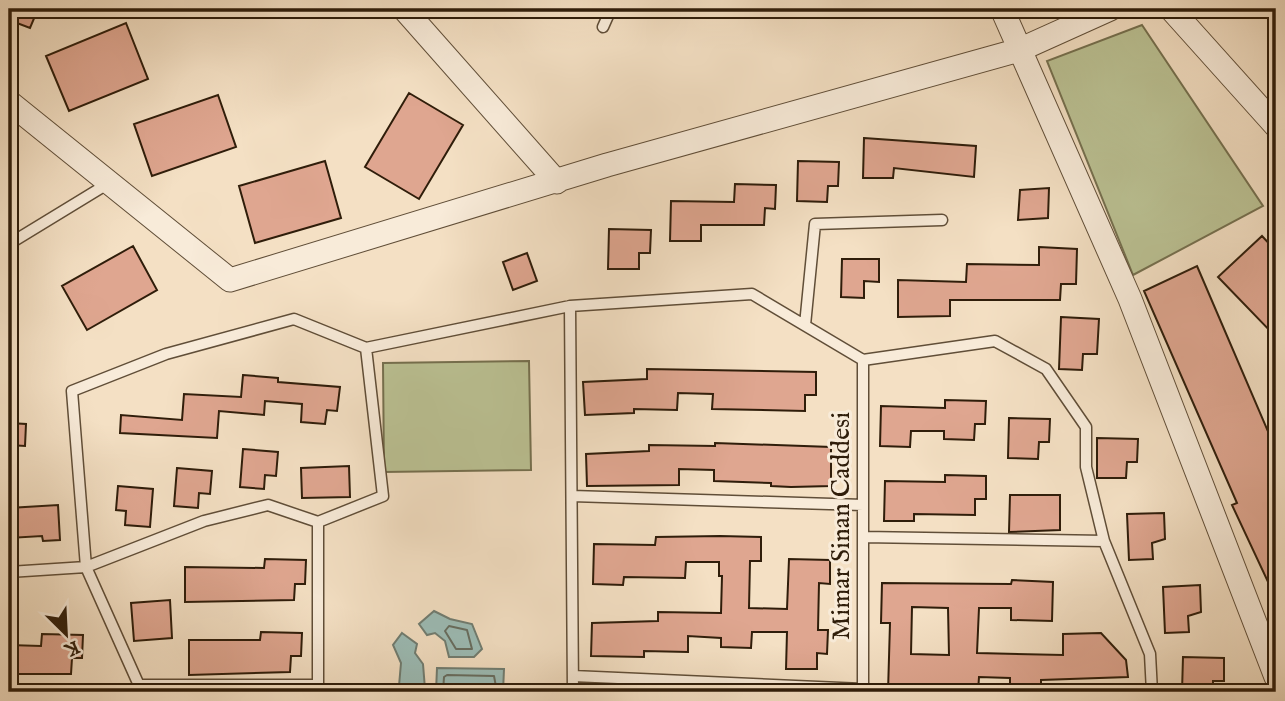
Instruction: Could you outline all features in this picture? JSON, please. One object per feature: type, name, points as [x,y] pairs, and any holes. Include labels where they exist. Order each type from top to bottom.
[{"type":"street","points":[[404,9],[557,182]]},
{"type":"street","points":[[1002,9],[1130,299],[1276,677]]},
{"type":"street","points":[[9,102],[230,280],[557,182],[1019,50],[1110,9]]},
{"type":"street","points":[[1171,9],[1276,127]]},
{"type":"lane","points":[[603,27],[611,9]]},
{"type":"lane","points":[[9,244],[110,183]]},
{"type":"lane","points":[[805,325],[815,224],[942,220]]},
{"type":"lane","points":[[318,522],[318,689],[140,689],[86,566],[72,391],[166,354],[294,319],[366,348],[570,306],[752,294],[863,360],[996,341],[1045,369],[1086,427],[1086,467],[1104,541],[1150,654],[1152,692]]},
{"type":"lane","points":[[570,306],[573,692]]},
{"type":"lane","points":[[9,572],[86,566],[204,521],[268,505],[318,522],[383,496],[366,348]]},
{"type":"lane","name":"Mimar Sinan Caddesi","points":[[863,360],[863,691]]},
{"type":"lane","points":[[572,496],[863,506]]},
{"type":"lane","points":[[863,537],[1104,541]]},
{"type":"lane","points":[[573,676],[863,691]]},
{"type":"green space","points":[[1142,25],[1263,206],[1133,275],[1047,61]]},
{"type":"green space","points":[[529,361],[531,470],[384,472],[383,363]]},
{"type":"water","points":[[434,611],[450,619],[472,624],[482,649],[474,657],[449,657],[445,641],[435,633],[427,635],[419,624]]},
{"type":"water","points":[[402,633],[417,644],[415,653],[423,664],[425,689],[421,691],[412,692],[399,686],[401,663],[393,645]]},
{"type":"water","points":[[437,668],[504,669],[503,692],[436,692]]},
{"type":"building","points":[[9,9],[38,9],[30,28],[9,20]]},
{"type":"building","points":[[126,23],[148,79],[69,111],[46,56]]},
{"type":"building","points":[[409,93],[463,125],[419,199],[365,167]]},
{"type":"building","points":[[218,95],[236,147],[152,176],[134,124]]},
{"type":"building","points":[[864,138],[976,146],[974,177],[894,168],[893,178],[863,178]]},
{"type":"building","points":[[325,161],[341,218],[255,243],[239,186]]},
{"type":"building","points":[[798,161],[839,162],[838,186],[828,186],[827,202],[797,201]]},
{"type":"building","points":[[735,184],[776,185],[775,209],[765,208],[764,225],[701,225],[701,241],[670,241],[671,201],[734,202]]},
{"type":"building","points":[[1049,188],[1048,218],[1018,220],[1020,190]]},
{"type":"building","points":[[609,229],[651,230],[650,253],[639,253],[639,269],[608,269]]},
{"type":"building","points":[[1262,236],[1276,251],[1276,337],[1218,277]]},
{"type":"building","points":[[133,246],[157,290],[87,330],[62,286]]},
{"type":"building","points":[[1039,247],[1077,249],[1076,284],[1061,284],[1060,300],[950,300],[950,316],[898,317],[898,280],[966,282],[967,264],[1039,265]]},
{"type":"building","points":[[527,253],[537,281],[513,290],[503,262]]},
{"type":"building","points":[[842,259],[879,259],[879,282],[864,281],[864,298],[841,297]]},
{"type":"building","points":[[1197,266],[1276,450],[1276,599],[1232,505],[1237,503],[1144,291]]},
{"type":"building","points":[[1061,317],[1099,319],[1097,354],[1083,354],[1082,370],[1059,369]]},
{"type":"building","points":[[647,369],[816,372],[816,395],[805,395],[805,411],[712,409],[713,394],[678,393],[677,410],[634,409],[634,413],[585,415],[583,382],[647,379]]},
{"type":"building","points":[[243,375],[278,378],[278,382],[340,387],[337,411],[327,410],[325,424],[301,422],[302,404],[265,401],[264,415],[219,411],[217,438],[120,433],[121,415],[182,420],[184,394],[241,397]]},
{"type":"building","points":[[945,400],[986,401],[985,424],[975,424],[974,440],[944,439],[944,431],[911,431],[910,447],[880,446],[881,406],[945,408]]},
{"type":"building","points":[[1009,418],[1050,419],[1049,442],[1039,442],[1038,459],[1008,458]]},
{"type":"building","points":[[9,423],[26,424],[25,446],[9,445]]},
{"type":"building","points":[[1097,438],[1138,439],[1137,462],[1127,462],[1126,478],[1097,478]]},
{"type":"building","points":[[715,443],[831,447],[831,486],[791,487],[771,486],[771,483],[714,481],[714,470],[679,469],[679,485],[587,486],[586,454],[649,451],[649,445],[715,446]]},
{"type":"building","points":[[243,449],[278,452],[276,476],[265,475],[264,489],[240,487]]},
{"type":"building","points":[[349,466],[350,497],[302,498],[301,468]]},
{"type":"building","points":[[177,468],[212,471],[210,494],[199,493],[198,508],[174,506]]},
{"type":"building","points":[[945,475],[986,476],[986,499],[975,499],[975,515],[914,514],[914,521],[884,521],[885,481],[945,482]]},
{"type":"building","points":[[118,486],[153,489],[150,527],[125,525],[126,511],[116,510]]},
{"type":"building","points":[[1010,495],[1060,495],[1060,530],[1009,532]]},
{"type":"building","points":[[58,505],[60,540],[43,541],[42,536],[9,538],[9,508]]},
{"type":"building","points":[[1164,513],[1165,539],[1152,543],[1153,559],[1129,560],[1127,514]]},
{"type":"building","points":[[656,537],[761,537],[761,561],[750,561],[749,608],[787,609],[789,559],[830,560],[830,584],[819,583],[818,630],[828,630],[827,654],[817,653],[817,669],[786,669],[787,632],[752,632],[751,648],[721,647],[721,638],[688,636],[688,652],[644,651],[644,657],[591,656],[592,623],[658,621],[658,612],[721,613],[722,576],[719,576],[719,562],[686,562],[685,578],[624,577],[623,585],[593,584],[594,544],[655,545]]},
{"type":"building","points":[[265,559],[306,560],[305,584],[295,584],[294,600],[185,602],[185,567],[264,568]]},
{"type":"building","points":[[1012,580],[1053,582],[1052,621],[1011,620],[1011,608],[979,608],[977,653],[1063,655],[1063,634],[1101,633],[1126,660],[1128,677],[1041,680],[1041,692],[1010,692],[1010,678],[979,677],[978,692],[888,692],[890,623],[881,623],[882,583],[1011,584]],"holes":[[[912,607],[948,608],[949,655],[911,654]]]},
{"type":"building","points":[[1200,585],[1201,612],[1188,616],[1189,632],[1165,633],[1163,587]]},
{"type":"building","points":[[170,600],[172,638],[134,641],[131,603]]},
{"type":"building","points":[[261,632],[302,633],[301,656],[291,656],[290,672],[189,675],[189,640],[260,640]]},
{"type":"building","points":[[42,634],[83,635],[82,658],[72,658],[71,674],[9,674],[9,645],[41,646]]},
{"type":"building","points":[[1183,657],[1224,658],[1224,681],[1213,681],[1213,692],[1182,692]]}]
